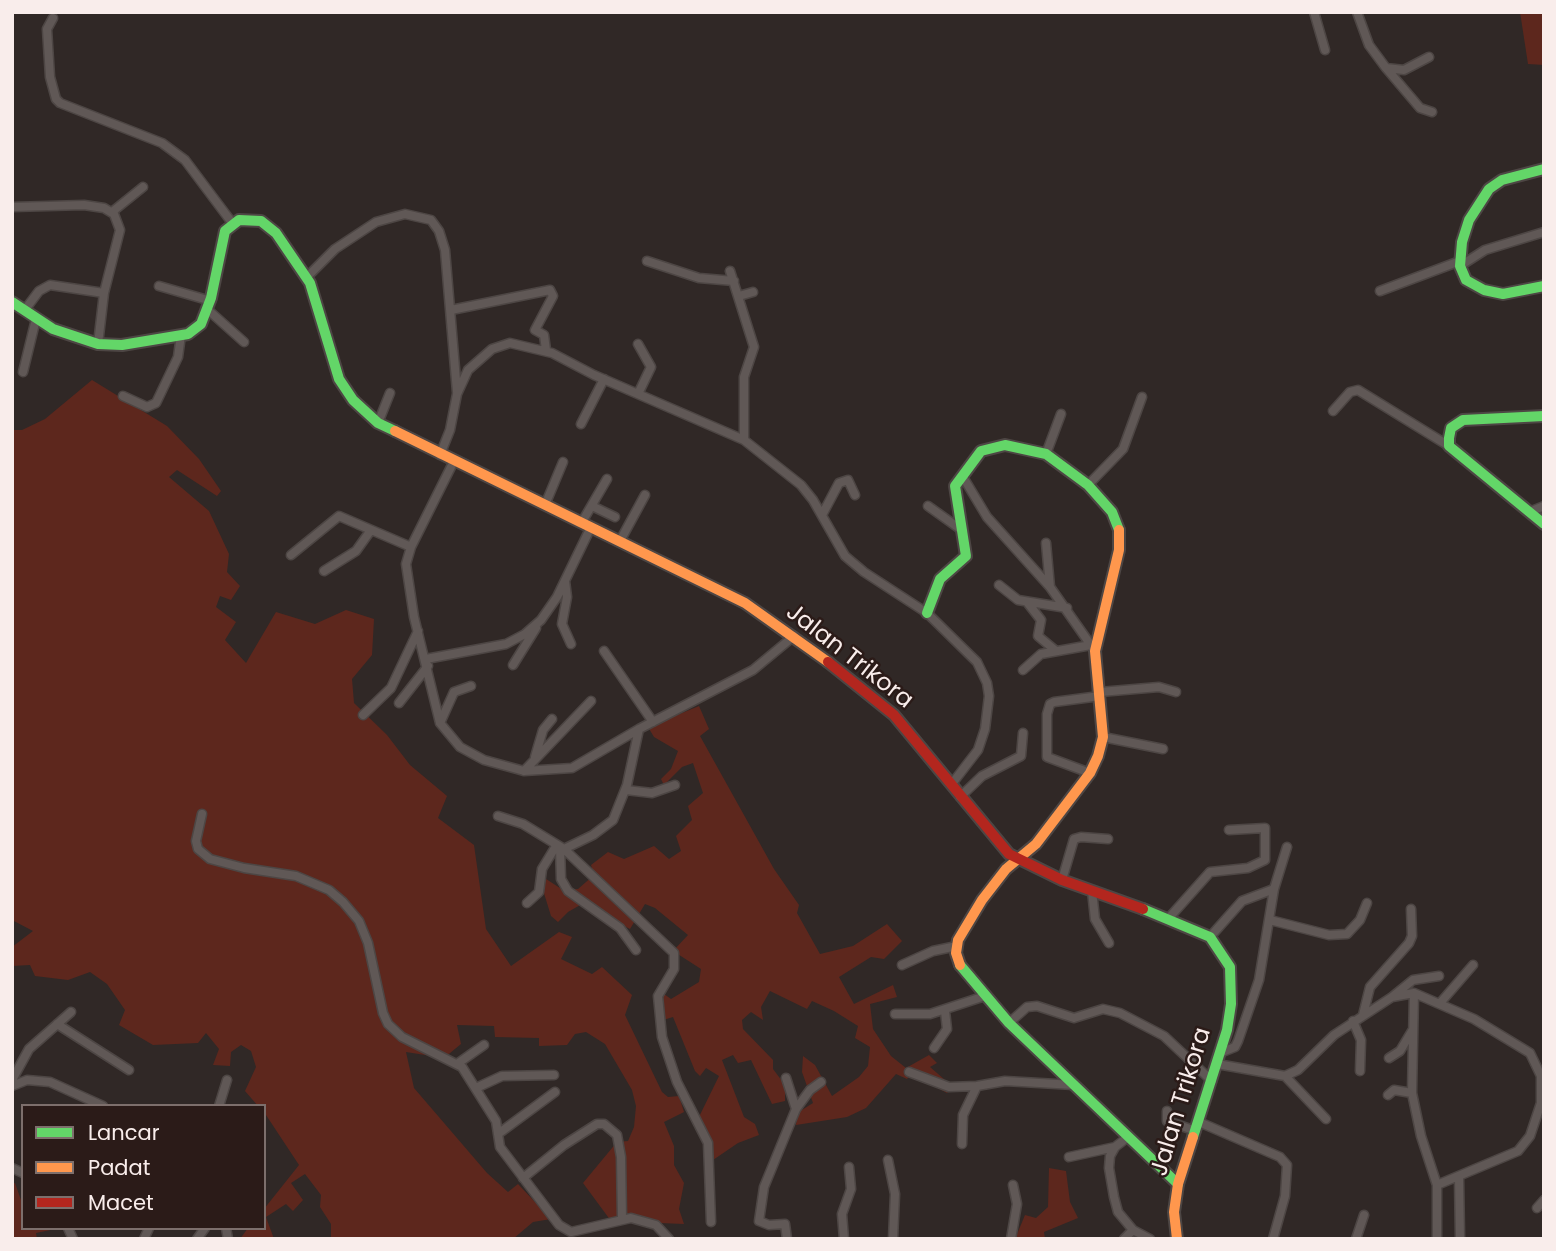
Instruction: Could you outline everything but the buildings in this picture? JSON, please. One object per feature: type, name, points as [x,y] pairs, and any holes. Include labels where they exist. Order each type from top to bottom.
[{"type":"street","points":[[1314,12],[1325,50]]},
{"type":"street","points":[[1357,12],[1369,45],[1386,68],[1419,108],[1432,112]]},
{"type":"street","points":[[12,302],[64,334],[97,344],[122,345],[181,335],[197,329],[209,305],[223,237],[236,222],[186,160],[162,143],[60,103],[56,99],[50,77],[47,29],[53,18]]},
{"type":"street","points":[[1386,68],[1404,70],[1429,57]]},
{"type":"street","points":[[1544,169],[1502,180],[1489,189],[1469,220],[1462,243],[1460,264],[1466,280],[1483,290],[1503,294],[1544,286]]},
{"type":"street","points":[[111,212],[143,187]]},
{"type":"street","points":[[12,207],[84,205],[104,208],[111,212],[120,230],[104,293],[97,344]]},
{"type":"street","points":[[307,277],[335,249],[366,227],[393,216],[416,215],[431,220],[439,231],[445,250],[457,394],[450,430],[440,455]]},
{"type":"street","name":"Jalan Trikora","points":[[236,222],[251,219],[268,226],[307,277],[317,298],[339,379],[353,400],[378,423],[453,463],[745,603],[794,636],[894,715],[994,839],[1019,860],[1062,880],[1210,937],[1227,959],[1232,984],[1227,1030],[1178,1184],[1174,1213],[1177,1239]]},
{"type":"street","points":[[1380,291],[1460,264],[1485,250],[1544,232]]},
{"type":"street","points":[[647,261],[699,278],[734,281]]},
{"type":"street","points":[[730,271],[754,347],[744,377],[744,440]]},
{"type":"street","points":[[24,311],[39,291],[50,285],[104,293]]},
{"type":"street","points":[[159,286],[209,305],[244,342]]},
{"type":"street","points":[[451,310],[553,291],[535,330],[544,335],[546,350]]},
{"type":"street","points":[[739,296],[753,292]]},
{"type":"street","points":[[23,372],[36,319]]},
{"type":"street","points":[[123,396],[147,407],[156,403],[178,357],[181,335]]},
{"type":"street","points":[[457,394],[472,365],[500,345],[521,344],[546,350],[604,379],[744,440],[801,485],[845,556],[864,572],[926,613],[977,662],[987,683],[989,696],[978,750],[951,785]]},
{"type":"street","points":[[638,344],[651,367],[638,394]]},
{"type":"street","points":[[455,359],[472,365]]},
{"type":"street","points":[[581,424],[604,379]]},
{"type":"street","points":[[1333,411],[1350,392],[1359,390],[1449,446],[1544,524]]},
{"type":"street","points":[[378,423],[390,393]]},
{"type":"street","points":[[1088,485],[1122,449],[1142,397]]},
{"type":"street","points":[[1046,454],[1061,414]]},
{"type":"street","points":[[1449,446],[1451,428],[1464,420],[1544,416]]},
{"type":"street","points":[[926,613],[940,579],[957,567],[965,556],[963,531],[954,492],[957,482],[981,451],[1005,444],[1046,454],[1088,485],[1112,512],[1119,526],[1118,561],[1093,648]]},
{"type":"street","points":[[453,463],[411,547],[406,564],[418,631],[440,723],[460,747],[484,760],[524,771],[572,768],[639,729],[753,670],[794,636]]},
{"type":"street","points":[[545,505],[563,463]]},
{"type":"street","points":[[963,477],[987,517],[1067,608],[1093,648],[1103,737],[1090,773],[1035,844],[1006,870],[982,900],[957,946],[958,964],[1009,1023],[1178,1184]]},
{"type":"street","points":[[513,665],[565,581],[592,506],[607,479]]},
{"type":"street","points":[[821,515],[839,483],[848,480],[855,495]]},
{"type":"street","points":[[620,541],[645,495]]},
{"type":"street","points":[[592,506],[615,517]]},
{"type":"street","points":[[928,506],[963,531]]},
{"type":"street","points":[[1529,512],[1544,506]]},
{"type":"street","points":[[291,555],[339,516],[411,547]]},
{"type":"street","points":[[324,571],[356,551],[371,530]]},
{"type":"street","points":[[1046,543],[1050,587]]},
{"type":"street","points":[[565,581],[568,597],[562,624],[571,644]]},
{"type":"street","points":[[999,585],[1013,598],[1067,608]]},
{"type":"street","points":[[1026,601],[1041,620],[1038,636],[1056,650]]},
{"type":"street","points":[[399,702],[427,663],[506,643],[524,634],[541,620]]},
{"type":"street","points":[[363,715],[391,688],[418,631]]},
{"type":"street","points":[[1023,670],[1041,654],[1056,650],[1093,648]]},
{"type":"street","points":[[604,650],[653,722]]},
{"type":"street","points":[[440,723],[454,692],[471,686]]},
{"type":"street","points":[[1090,773],[1048,757],[1049,704],[1159,687],[1176,692]]},
{"type":"street","points":[[524,771],[591,701]]},
{"type":"street","points":[[535,757],[543,730],[552,719]]},
{"type":"street","points":[[527,903],[539,892],[542,869],[560,848],[606,827],[613,820],[626,790],[639,729]]},
{"type":"street","points":[[960,797],[982,776],[1021,756],[1023,733]]},
{"type":"street","points":[[1103,737],[1163,749]]},
{"type":"street","points":[[626,790],[652,793],[675,785]]},
{"type":"street","points":[[202,814],[196,841],[198,849],[210,859],[244,869],[296,876],[329,890],[343,902],[359,921],[368,943],[388,1024],[401,1037],[457,1064],[476,1088],[496,1121],[500,1147],[565,1230],[582,1230],[622,1218],[656,1225],[669,1239]]},
{"type":"street","points":[[498,816],[523,824],[560,848],[674,953],[674,969],[658,996],[662,1037],[677,1082],[708,1143],[710,1222]]},
{"type":"street","points":[[1168,919],[1210,872],[1248,869],[1265,860],[1265,828],[1228,830]]},
{"type":"street","points":[[1062,880],[1074,839],[1081,836],[1108,839]]},
{"type":"street","points":[[1219,1059],[1235,1047],[1259,980],[1273,889],[1287,847]]},
{"type":"street","points":[[560,848],[563,885],[581,903],[620,928],[636,950]]},
{"type":"street","points":[[1210,937],[1242,901],[1273,889]]},
{"type":"street","points":[[1092,891],[1096,919],[1109,943]]},
{"type":"street","points":[[1270,920],[1329,934],[1348,934],[1360,920],[1367,903]]},
{"type":"street","points":[[1363,1015],[1370,987],[1409,943],[1412,936],[1411,909]]},
{"type":"street","points":[[902,965],[933,951],[957,946]]},
{"type":"street","points":[[1441,1002],[1473,965]]},
{"type":"street","points":[[1285,1076],[1298,1070],[1334,1035],[1413,980],[1439,976]]},
{"type":"street","points":[[1392,997],[1413,993],[1441,1002],[1530,1054],[1541,1076],[1543,1103],[1530,1136],[1518,1151],[1460,1178],[1437,1185]]},
{"type":"street","points":[[1413,993],[1412,1093],[1421,1136],[1437,1185],[1437,1239]]},
{"type":"street","points":[[895,1014],[914,1016],[945,1011],[985,996]]},
{"type":"street","points":[[1009,1023],[1027,1007],[1037,1006],[1074,1018],[1103,1009],[1120,1013],[1164,1036],[1212,1081]]},
{"type":"street","points":[[934,1048],[947,1029],[945,1011]]},
{"type":"street","points":[[12,1080],[29,1049],[71,1012]]},
{"type":"street","points":[[1353,1021],[1361,1040],[1360,1071]]},
{"type":"street","points":[[57,1024],[129,1070]]},
{"type":"street","points":[[1389,1058],[1404,1046],[1414,1028]]},
{"type":"street","points":[[457,1064],[484,1045]]},
{"type":"street","points":[[1219,1059],[1285,1076],[1326,1119]]},
{"type":"street","points":[[909,1072],[949,1087],[1005,1081],[1074,1085]]},
{"type":"street","points":[[476,1088],[502,1076],[554,1075]]},
{"type":"street","points":[[786,1078],[796,1109]]},
{"type":"street","points":[[12,1086],[27,1080],[50,1082],[99,1104]]},
{"type":"street","points":[[220,1104],[227,1080]]},
{"type":"street","points":[[787,1239],[785,1224],[764,1225],[759,1217],[769,1167],[796,1109],[810,1090],[821,1082]]},
{"type":"street","points":[[962,1144],[963,1115],[977,1086]]},
{"type":"street","points":[[1388,1095],[1394,1090],[1412,1093]]},
{"type":"street","points":[[498,1134],[555,1092]]},
{"type":"street","points":[[1167,1111],[1167,1121],[1198,1126],[1280,1157],[1287,1165],[1285,1196],[1273,1239]]},
{"type":"street","points":[[523,1178],[564,1145],[597,1124],[604,1124],[617,1135],[621,1157],[622,1218]]},
{"type":"street","points":[[1069,1157],[1115,1147],[1128,1137]]},
{"type":"street","points":[[1115,1147],[1109,1168],[1118,1212],[1133,1230],[1150,1239]]},
{"type":"street","points":[[888,1160],[894,1194],[893,1239]]},
{"type":"street","points":[[844,1239],[842,1214],[851,1189],[849,1167]]},
{"type":"street","points":[[1460,1178],[1460,1238]]},
{"type":"street","points":[[1011,1239],[1017,1204],[1013,1185]]},
{"type":"street","points":[[1537,1208],[1544,1200]]},
{"type":"street","points":[[1356,1239],[1364,1215]]},
{"type":"street","points":[[1124,1239],[1133,1230]]},
{"type":"shaded area","points":[[1520,12],[1544,12],[1544,65],[1528,64]]},
{"type":"shaded area","points":[[92,380],[167,426],[199,459],[221,491],[217,496],[177,470],[169,477],[209,511],[229,554],[227,572],[240,586],[231,600],[220,596],[216,607],[236,622],[225,640],[246,663],[276,612],[315,624],[346,610],[374,619],[372,655],[352,679],[354,703],[387,735],[410,765],[447,796],[438,818],[474,845],[486,929],[511,966],[559,932],[572,937],[561,959],[592,974],[602,967],[632,995],[625,1015],[662,1092],[668,1097],[679,1096],[684,1112],[664,1122],[674,1146],[674,1165],[684,1183],[679,1209],[684,1224],[611,1221],[583,1183],[617,1142],[628,1141],[634,1127],[636,1106],[632,1090],[605,1044],[586,1032],[575,1034],[567,1045],[539,1046],[539,1038],[495,1037],[494,1026],[457,1025],[461,1044],[444,1058],[406,1052],[414,1088],[487,1173],[508,1192],[518,1184],[551,1219],[533,1222],[513,1239],[331,1239],[331,1224],[320,1207],[321,1195],[305,1174],[291,1183],[303,1200],[293,1211],[286,1204],[266,1217],[266,1206],[299,1165],[266,1115],[266,1104],[256,1104],[245,1091],[256,1067],[251,1051],[241,1045],[231,1052],[230,1066],[213,1065],[219,1049],[206,1033],[198,1043],[153,1045],[119,1025],[125,1010],[107,984],[90,972],[68,980],[35,976],[30,965],[12,966],[12,947],[33,931],[12,920],[12,430],[22,430],[45,419]]},
{"type":"shaded area","points":[[699,706],[709,729],[700,736],[774,869],[799,905],[797,913],[820,954],[853,946],[887,924],[902,941],[884,959],[871,957],[839,977],[854,1004],[893,985],[897,997],[870,1004],[873,1029],[891,1056],[906,1068],[929,1055],[937,1063],[930,1067],[952,1086],[947,1093],[911,1074],[907,1079],[896,1074],[866,1108],[847,1117],[796,1125],[797,1113],[813,1103],[802,1072],[803,1056],[815,1065],[832,1096],[859,1077],[868,1066],[870,1047],[855,1038],[858,1026],[834,1011],[812,1001],[807,1009],[770,991],[761,1007],[763,1020],[751,1012],[742,1020],[743,1029],[773,1060],[773,1069],[785,1085],[785,1101],[772,1104],[751,1060],[738,1063],[733,1055],[722,1060],[744,1117],[755,1124],[759,1135],[738,1143],[713,1160],[707,1156],[696,1123],[719,1076],[706,1068],[700,1076],[695,1071],[673,1017],[660,1021],[654,999],[657,989],[671,999],[699,982],[701,969],[673,951],[688,935],[655,908],[645,904],[630,929],[582,904],[558,922],[551,916],[543,890],[543,877],[563,890],[578,889],[594,875],[591,865],[608,852],[624,859],[654,846],[669,859],[681,851],[676,836],[692,820],[688,806],[703,793],[693,763],[682,767],[664,785],[661,779],[671,769],[678,751],[654,737],[648,727]]},
{"type":"shaded area","points":[[1049,1168],[1066,1171],[1070,1202],[1078,1218],[1044,1232],[1045,1239],[1015,1239],[1025,1215],[1036,1218],[1048,1207]]},
{"type":"shaded area","points":[[15,1183],[21,1200],[21,1230],[50,1230],[36,1233],[37,1239],[12,1239],[12,1184]]},
{"type":"shaded area","points":[[266,1217],[274,1239],[240,1239],[247,1230],[266,1230]]},
{"type":"traffic: fast","points":[[1544,169],[1502,180],[1489,189],[1469,220],[1462,242],[1460,266],[1466,280],[1484,290],[1503,294],[1544,286]]},
{"type":"traffic: fast","points":[[12,302],[53,329],[98,344],[122,345],[188,334],[201,324],[211,298],[225,231],[239,220],[261,221],[276,233],[310,283],[339,379],[353,400],[378,423],[395,431]]},
{"type":"traffic: fast","points":[[1544,416],[1463,420],[1451,428],[1449,438],[1449,446],[1544,524]]},
{"type":"traffic: fast","points":[[927,613],[940,579],[966,556],[955,486],[981,451],[1005,445],[1046,454],[1088,485],[1112,512],[1119,530]]},
{"type":"traffic: fast","points":[[1143,909],[1210,937],[1230,967],[1231,1004],[1227,1030],[1193,1137]]},
{"type":"traffic: fast","points":[[960,965],[1009,1023],[1178,1184]]},
{"type":"traffic: slow","points":[[395,431],[745,603],[828,662]]},
{"type":"traffic: slow","points":[[960,965],[956,953],[958,940],[982,900],[1006,869],[1036,844],[1090,773],[1098,756],[1103,737],[1095,651],[1119,550],[1119,530]]},
{"type":"traffic: slow","points":[[1177,1239],[1174,1212],[1178,1184],[1193,1137]]},
{"type":"traffic: jam","points":[[828,662],[894,715],[1009,854],[1062,880],[1143,909]]}]
